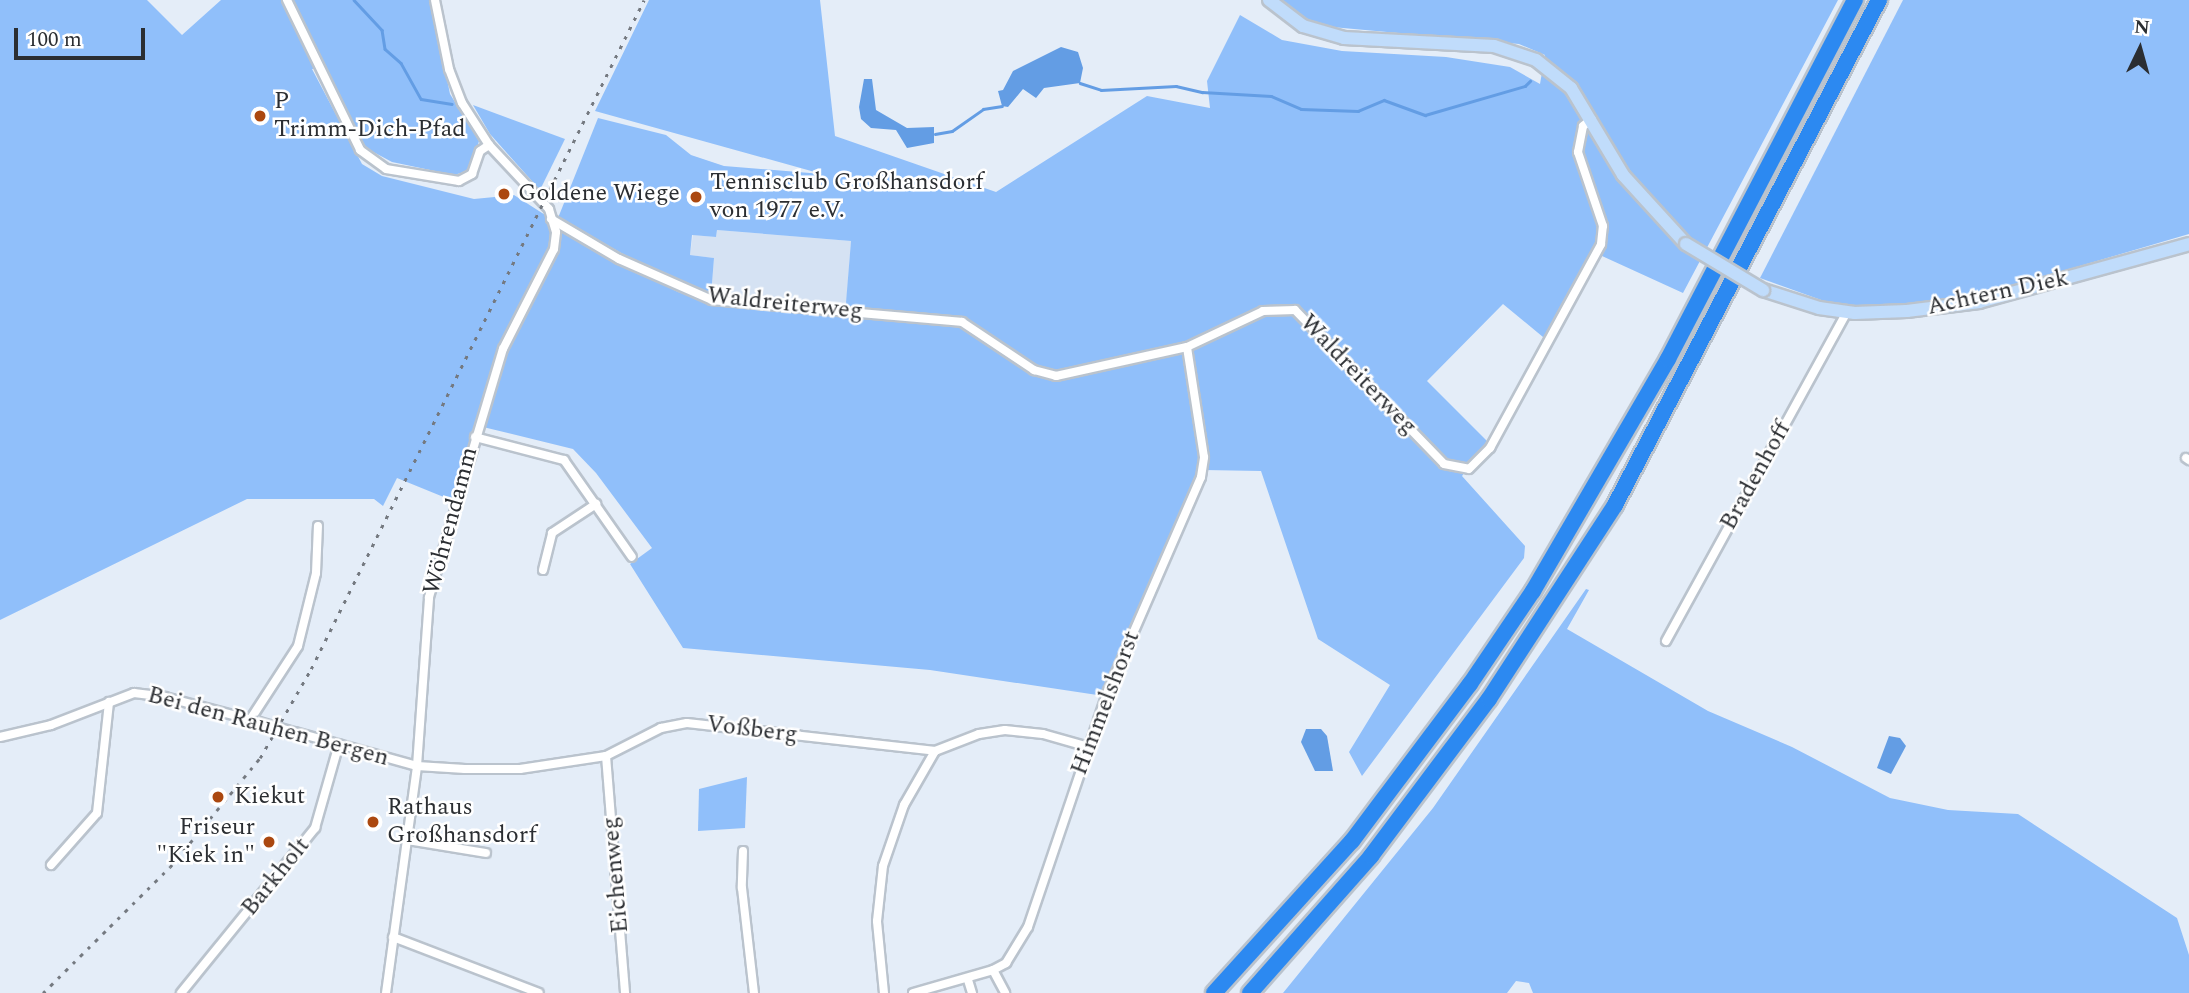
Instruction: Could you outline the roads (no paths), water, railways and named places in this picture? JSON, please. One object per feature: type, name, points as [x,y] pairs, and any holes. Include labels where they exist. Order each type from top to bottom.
[{"type":"highway","points":[[1214,993],[1352,841],[1471,684],[1533,591],[1662,370],[1855,0]]},
{"type":"highway","points":[[1250,993],[1371,856],[1489,699],[1615,505],[1880,0]]},
{"type":"main road","name":"Achtern Diek","points":[[1269,0],[1303,26],[1345,38],[1475,44],[1520,53],[1572,88],[1623,175],[1686,244],[1763,290],[1847,312],[1907,311],[1979,302],[2189,244]]},
{"type":"street","points":[[287,0],[335,105],[360,150],[386,169],[459,181],[472,174],[480,151],[489,145]]},
{"type":"street","name":"Wöhrendamm","points":[[386,993],[417,766],[429,597],[503,349],[554,249],[556,232],[540,197],[489,145],[462,103],[449,69],[435,0]]},
{"type":"street","name":"Waldreiterweg","points":[[551,219],[619,259],[712,300],[962,322],[1034,370],[1056,376],[1187,347],[1263,311],[1295,310],[1444,464],[1469,469],[1479,462],[1496,437],[1601,244],[1603,226],[1578,152],[1583,126],[1592,119]]},
{"type":"street","name":"Bradenhoff","points":[[1666,641],[1847,312]]},
{"type":"street","name":"Himmelshorst","points":[[913,993],[993,971],[1006,963],[1028,927],[1121,659],[1201,477],[1204,457],[1187,347]]},
{"type":"street","points":[[475,436],[564,460],[632,557]]},
{"type":"street","points":[[543,570],[552,533],[596,504]]},
{"type":"street","points":[[255,721],[298,646],[316,573],[318,526]]},
{"type":"street","name":"Bei den Rauhen Bergen","points":[[0,737],[51,725],[109,702],[150,693],[417,766]]},
{"type":"street","points":[[51,865],[97,813],[109,702]]},
{"type":"street","name":"Voßberg","points":[[417,766],[520,769],[606,757],[661,728],[695,723],[935,751],[979,734],[1004,730],[1043,734],[1089,747]]},
{"type":"street","name":"Barkholt","points":[[181,993],[315,828],[339,744]]},
{"type":"street","points":[[884,993],[877,921],[883,866],[904,805],[935,751]]},
{"type":"street","name":"Eichenweg","points":[[606,757],[625,993]]},
{"type":"street","points":[[407,841],[486,853]]},
{"type":"street","points":[[743,851],[742,888],[754,993]]},
{"type":"street","points":[[393,937],[539,993]]},
{"type":"street","points":[[993,971],[1005,993]]},
{"type":"street","points":[[968,979],[972,993]]},
{"type":"waterway","points":[[354,0],[382,30],[385,49],[401,63],[421,99],[452,104]]},
{"type":"waterway","points":[[1080,83],[1101,90],[1176,86],[1202,92],[1271,96],[1301,109],[1358,111],[1384,100],[1425,115],[1525,86],[1530,81]]},
{"type":"waterway","points":[[935,134],[952,131],[983,109],[1002,106]]},
{"type":"railway","points":[[43,993],[170,867],[260,758],[311,669],[644,0]]},
{"type":"place","name":"P Trimm-Dich-Pfad","points":[[260,116]]},
{"type":"place","name":"Goldene Wiege","points":[[504,194]]},
{"type":"place","name":"Tennisclub Großhansdorf von 1977 e.V.","points":[[696,197]]},
{"type":"place","name":"Kiekut","points":[[218,797]]},
{"type":"place","name":"Rathaus Großhansdorf","points":[[373,822]]},
{"type":"place","name":"Friseur \"Kiek in\"","points":[[269,842]]}]
